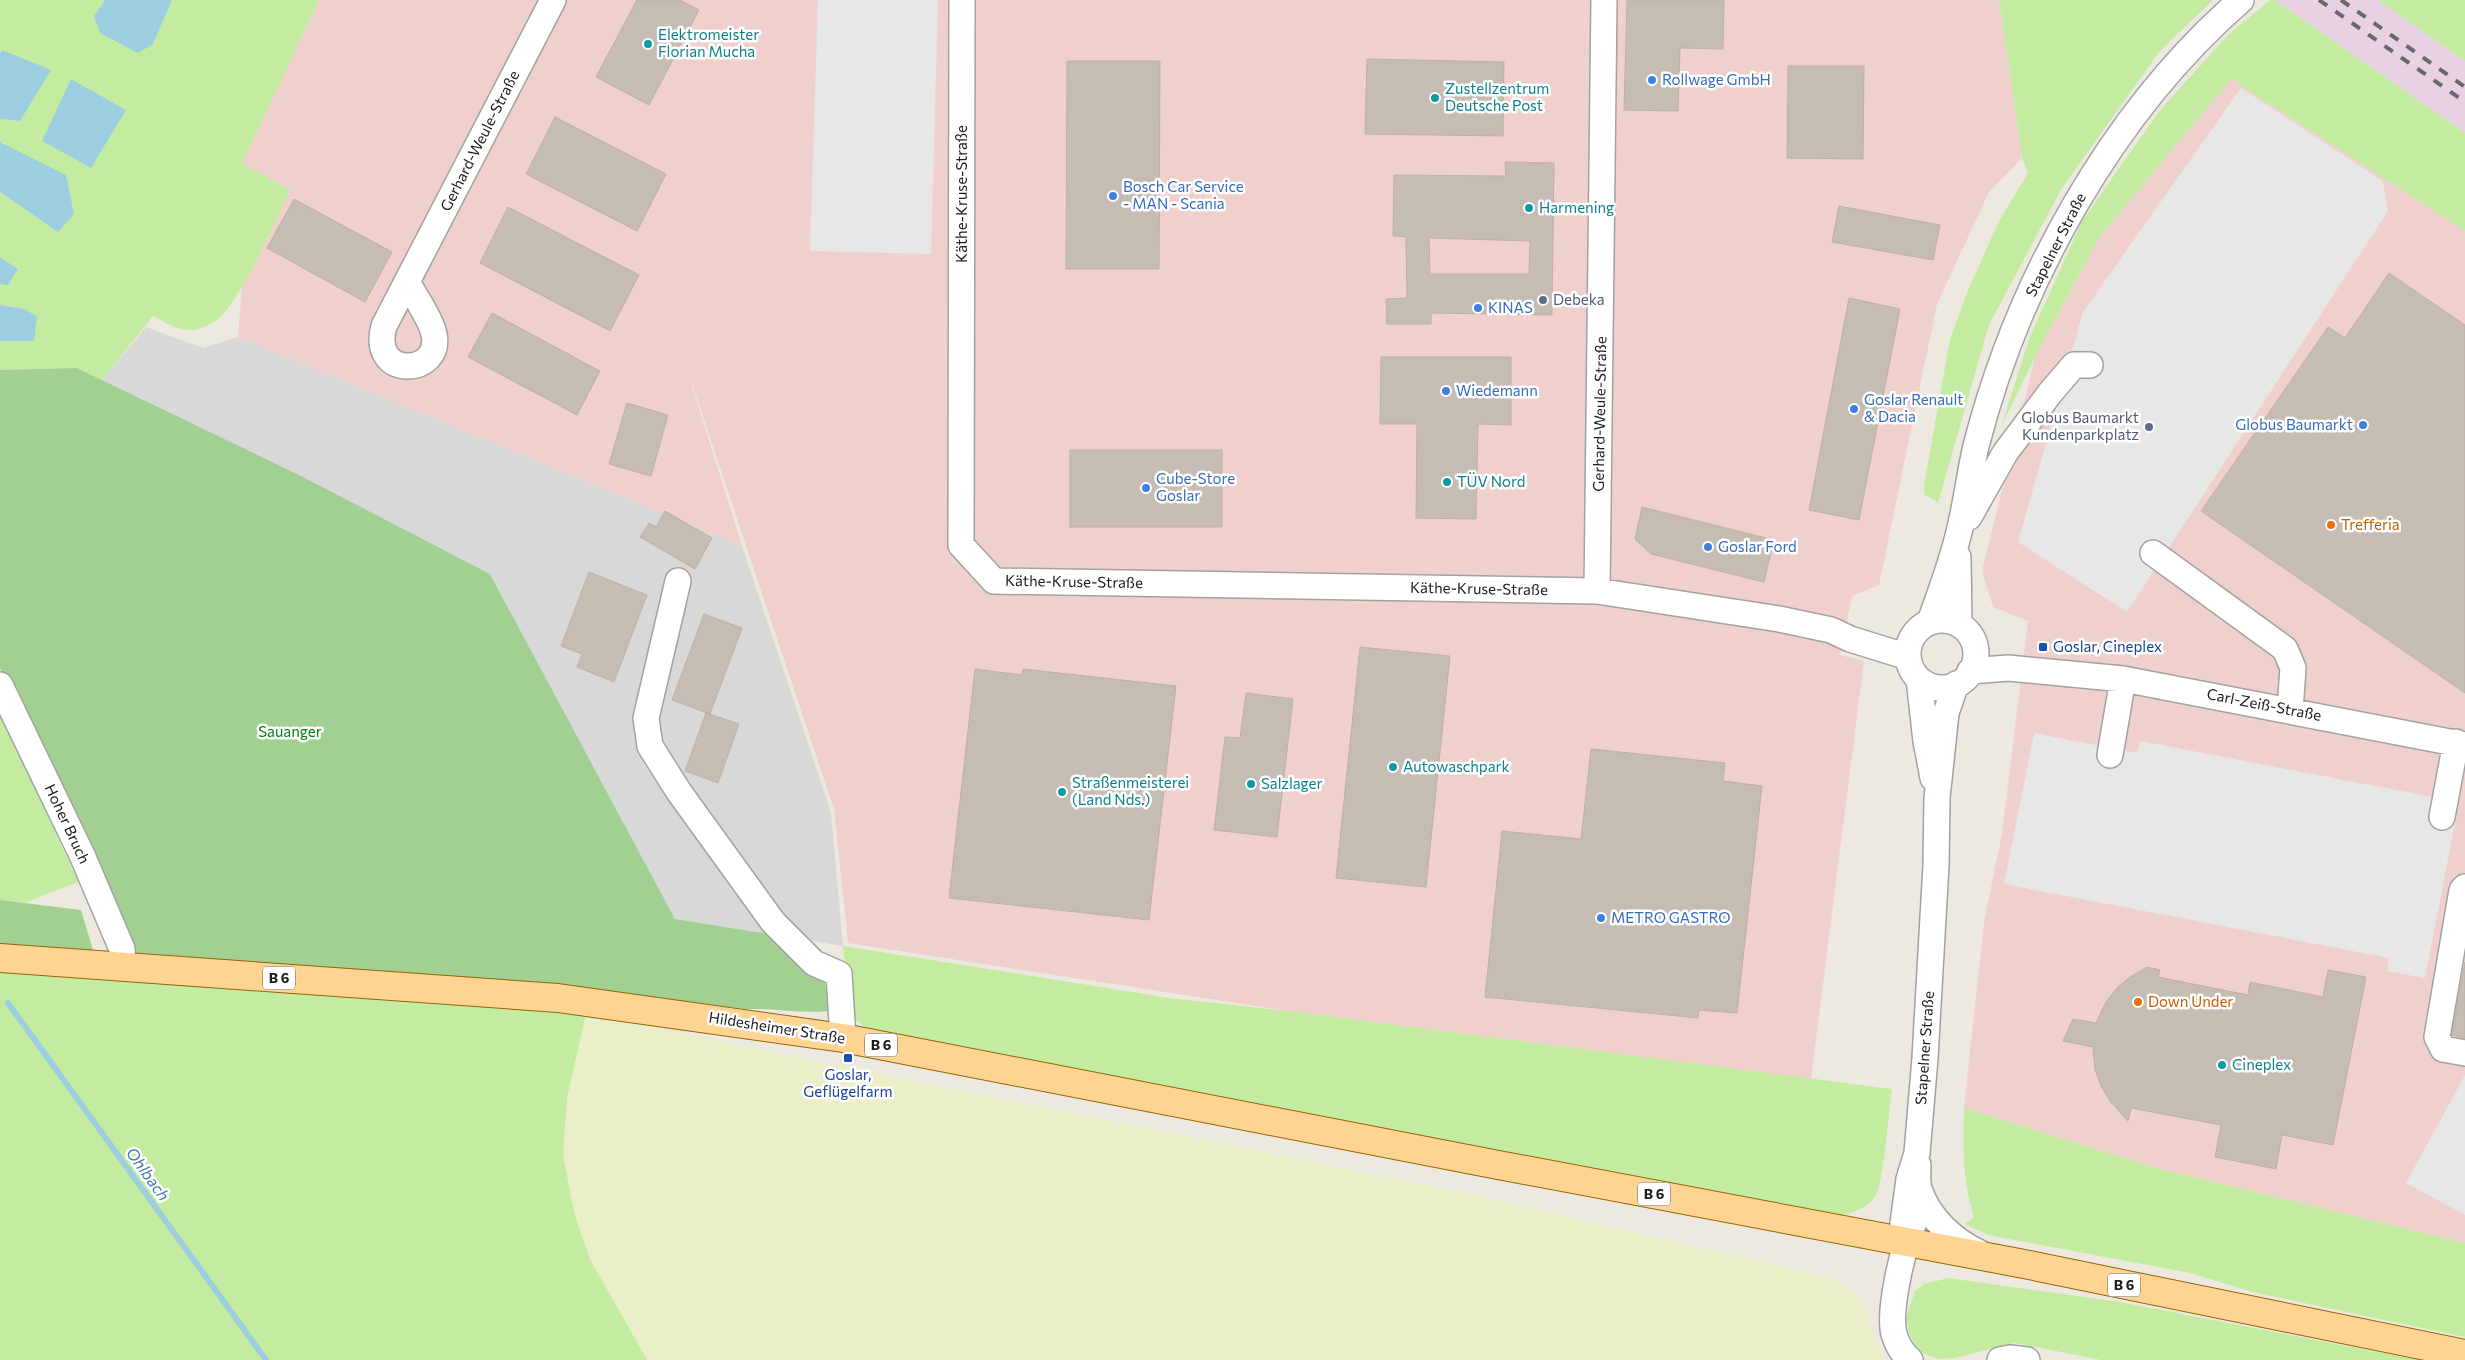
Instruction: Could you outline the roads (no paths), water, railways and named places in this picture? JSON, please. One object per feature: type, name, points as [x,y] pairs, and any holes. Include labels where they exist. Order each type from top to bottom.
[{"type":"main road","name":"B 6","points":[[0,958],[123,967]]},
{"type":"main road","name":"Hildesheimer Straße","points":[[123,967],[558,998],[842,1038],[1202,1106],[1493,1164],[1906,1241]]},
{"type":"main road","name":"B 6","points":[[1906,1241],[2465,1354]]},
{"type":"street","name":"Gerhard-Weule-Straße","points":[[408,283],[553,0]]},
{"type":"street","name":"Käthe-Kruse-Straße","points":[[962,0],[961,545],[994,581],[1597,591]]},
{"type":"street","name":"Gerhard-Weule-Straße","points":[[1597,591],[1604,0]]},
{"type":"street","name":"Stapelner Straße","points":[[1937,798],[1908,649],[1922,628],[1958,536],[1976,447],[1998,375],[2030,295],[2066,218],[2112,146],[2167,77],[2233,7]]},
{"type":"street","points":[[1958,536],[2005,453],[2050,393],[2074,365],[2090,365]]},
{"type":"street","name":"Stapelner Straße","points":[[1958,536],[1959,624]]},
{"type":"street","points":[[2153,553],[2285,650],[2293,668],[2290,710]]},
{"type":"street","points":[[678,581],[646,718],[650,746],[678,792],[773,922],[814,962],[840,974],[842,1038]]},
{"type":"street","points":[[1597,591],[1780,619],[1831,630],[1913,668],[1936,687],[1967,668],[1972,639],[1959,624],[1940,620],[1922,628],[1853,628],[1831,630]]},
{"type":"street","name":"Stapelner Straße","points":[[1906,1241],[1903,1223],[1909,1179],[1917,1153],[1932,940],[1937,798],[1946,713],[1967,668]]},
{"type":"street","name":"Carl-Zeiß-Straße","points":[[1967,668],[2008,668],[2123,679],[2461,743]]},
{"type":"street","points":[[2110,755],[2123,679]]},
{"type":"street","name":"Hoher Bruch","points":[[0,685],[86,864],[122,949],[123,967]]},
{"type":"street","points":[[2442,817],[2461,743]]},
{"type":"street","points":[[2465,887],[2462,890],[2437,1037],[2443,1049],[2465,1053]]},
{"type":"street","points":[[1910,1360],[1898,1345],[1893,1323],[1894,1301],[1906,1241],[1917,1217],[1919,1189],[1917,1153]]},
{"type":"street","points":[[1919,1189],[1932,1212],[1950,1236],[1962,1245],[1990,1258]]},
{"type":"street","points":[[2000,1360],[2010,1358],[2027,1360]]},
{"type":"water","points":[[105,0],[172,0],[153,44],[138,53],[100,33],[94,16]]},
{"type":"water","points":[[2,50],[51,70],[20,121],[0,119],[0,54]]},
{"type":"water","points":[[71,79],[126,110],[91,168],[42,141]]},
{"type":"water","points":[[0,142],[66,175],[74,214],[58,232],[0,192]]},
{"type":"water","points":[[0,257],[18,269],[8,285],[0,284]]},
{"type":"water","points":[[0,305],[25,309],[37,317],[34,341],[0,341]]},
{"type":"waterway","name":"Ohlbach","points":[[8,1003],[266,1360]]},
{"type":"railway","points":[[2319,0],[2465,102]]},
{"type":"railway","points":[[2341,0],[2465,87]]},
{"type":"place","name":"Elektromeister Florian Mucha","points":[[648,44]]},
{"type":"place","name":"Rollwage GmbH","points":[[1652,80]]},
{"type":"place","name":"Zustellzentrum Deutsche Post","points":[[1435,98]]},
{"type":"place","name":"Bosch Car Service - MAN - Scania","points":[[1113,196]]},
{"type":"place","name":"Harmening","points":[[1529,208]]},
{"type":"place","name":"Debeka","points":[[1543,300]]},
{"type":"place","name":"KINAS","points":[[1478,308]]},
{"type":"place","name":"Wiedemann","points":[[1446,391]]},
{"type":"place","name":"Goslar Renault & Dacia","points":[[1854,409]]},
{"type":"place","name":"Globus Baumarkt","points":[[2363,425]]},
{"type":"place","name":"Globus Baumarkt Kundenparkplatz","points":[[2149,427]]},
{"type":"place","name":"TÜV Nord","points":[[1447,482]]},
{"type":"place","name":"Cube-Store Goslar","points":[[1146,488]]},
{"type":"place","name":"Trefferia","points":[[2331,525]]},
{"type":"place","name":"Goslar Ford","points":[[1708,547]]},
{"type":"place","name":"Goslar, Cineplex","points":[[2043,647]]},
{"type":"place","name":"Autowaschpark","points":[[1393,767]]},
{"type":"place","name":"Salzlager","points":[[1251,784]]},
{"type":"place","name":"Straßenmeisterei (Land Nds.)","points":[[1062,792]]},
{"type":"place","name":"METRO GASTRO","points":[[1601,918]]},
{"type":"place","name":"Down Under","points":[[2138,1002]]},
{"type":"place","name":"Goslar, Geflügelfarm","points":[[848,1058]]},
{"type":"place","name":"Cineplex","points":[[2222,1065]]},
{"type":"park label","name":"Sauanger","points":[[290,732]]}]
